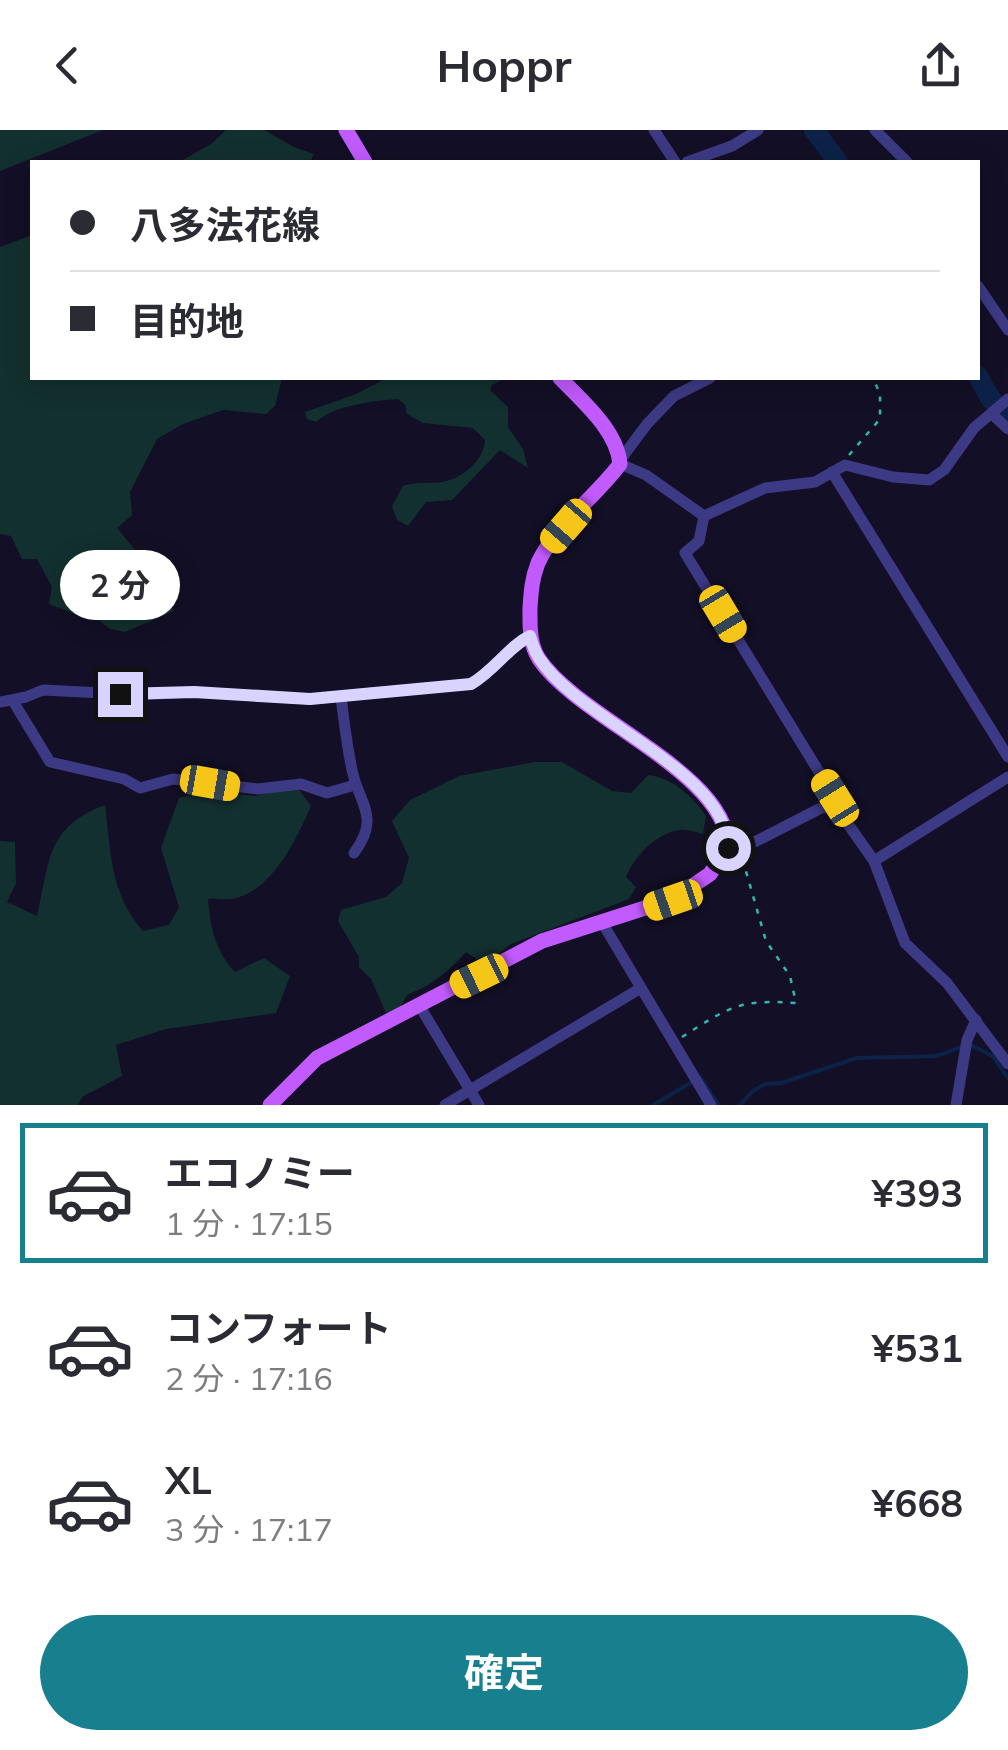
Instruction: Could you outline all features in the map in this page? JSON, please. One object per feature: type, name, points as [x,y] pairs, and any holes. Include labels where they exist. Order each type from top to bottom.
[{"type":"main road","points":[[346,130],[365,160]]},
{"type":"main road","points":[[270,1105],[316,1058],[542,941],[673,900],[710,874],[733,849],[723,820],[698,787],[568,688],[538,658],[530,636],[532,578],[547,547],[620,461],[616,444],[596,416],[562,380]]},
{"type":"street","points":[[654,130],[674,160]]},
{"type":"street","points":[[694,160],[732,146],[758,130]]},
{"type":"street","points":[[875,130],[906,160]]},
{"type":"street","points":[[980,289],[1008,330]]},
{"type":"street","points":[[680,380],[686,389]]},
{"type":"street","points":[[704,516],[646,474],[620,461],[646,424],[674,396],[706,380]]},
{"type":"street","points":[[704,516],[765,488],[805,484],[845,465],[929,480],[944,470],[965,438],[999,407],[1008,429]]},
{"type":"street","points":[[832,472],[1008,757]]},
{"type":"street","points":[[704,516],[699,541],[685,552],[835,798],[836,807],[874,861],[904,943],[947,983],[1008,1064]]},
{"type":"street","points":[[355,785],[327,794],[302,784],[258,790],[173,778],[152,788],[140,788],[124,779],[50,762],[7,702],[43,690],[142,696],[194,692],[310,699],[471,684],[491,673],[530,636]]},
{"type":"street","points":[[341,697],[355,785],[367,811],[366,830],[354,853]]},
{"type":"street","points":[[874,861],[1008,777]]},
{"type":"street","points":[[733,849],[822,808],[836,807]]},
{"type":"street","points":[[602,924],[711,1105]]},
{"type":"street","points":[[445,1105],[641,988]]},
{"type":"street","points":[[420,1005],[479,1105]]},
{"type":"street","points":[[956,1105],[966,1045],[976,1020]]},
{"type":"path","points":[[845,465],[849,454],[880,419],[880,394],[874,380]]},
{"type":"path","points":[[674,1043],[740,1004],[758,1000],[796,1003],[790,976],[766,941],[750,880],[733,849]]},
{"type":"green space","points":[[0,130],[103,130],[0,171]]},
{"type":"green space","points":[[226,130],[264,130],[314,154],[311,160],[183,160]]},
{"type":"green space","points":[[30,236],[30,380],[282,380],[275,406],[266,414],[223,410],[183,424],[157,439],[130,492],[132,515],[117,528],[149,567],[174,611],[125,632],[110,629],[92,615],[80,616],[49,604],[52,587],[37,559],[22,559],[11,536],[0,534],[0,247]]},
{"type":"green space","points":[[383,380],[501,380],[490,390],[508,407],[508,427],[523,449],[528,468],[500,450],[452,500],[426,502],[408,526],[397,520],[392,506],[403,486],[458,477],[477,461],[485,440],[473,428],[423,423],[407,414],[398,399],[344,408],[316,422],[307,419],[305,412]]},
{"type":"green space","points":[[535,762],[562,762],[612,791],[631,793],[648,775],[666,780],[688,795],[706,816],[703,834],[688,830],[670,832],[646,848],[626,877],[636,887],[629,899],[511,944],[484,964],[466,952],[439,977],[407,995],[398,1011],[387,1015],[338,921],[341,910],[386,897],[402,883],[409,858],[392,821],[410,800],[459,776]]},
{"type":"green space","points":[[297,787],[311,806],[271,875],[246,895],[208,899],[215,939],[235,972],[264,958],[290,976],[276,1013],[166,1029],[116,1045],[122,1076],[82,1097],[78,1105],[0,1105],[0,841],[15,842],[16,883],[7,902],[37,916],[49,863],[61,835],[71,824],[105,805],[118,887],[143,931],[169,925],[179,907],[161,848],[179,798],[207,791],[255,796]]},
{"type":"waterway","points":[[814,130],[836,160]]},
{"type":"waterway","points":[[980,380],[990,398],[1008,416]]},
{"type":"waterway","points":[[971,1045],[993,1056],[1008,1078]]},
{"type":"waterway","points":[[740,1105],[765,1084],[781,1083],[857,1058],[937,1056],[961,1047]]},
{"type":"waterway","points":[[700,1077],[719,1105]]},
{"type":"waterway","points":[[653,1105],[692,1082]]},
{"type":"route","points":[[120,694],[194,692],[310,699],[471,684],[491,673],[530,636],[538,658],[568,688],[698,787],[723,820],[728,848]]}]
